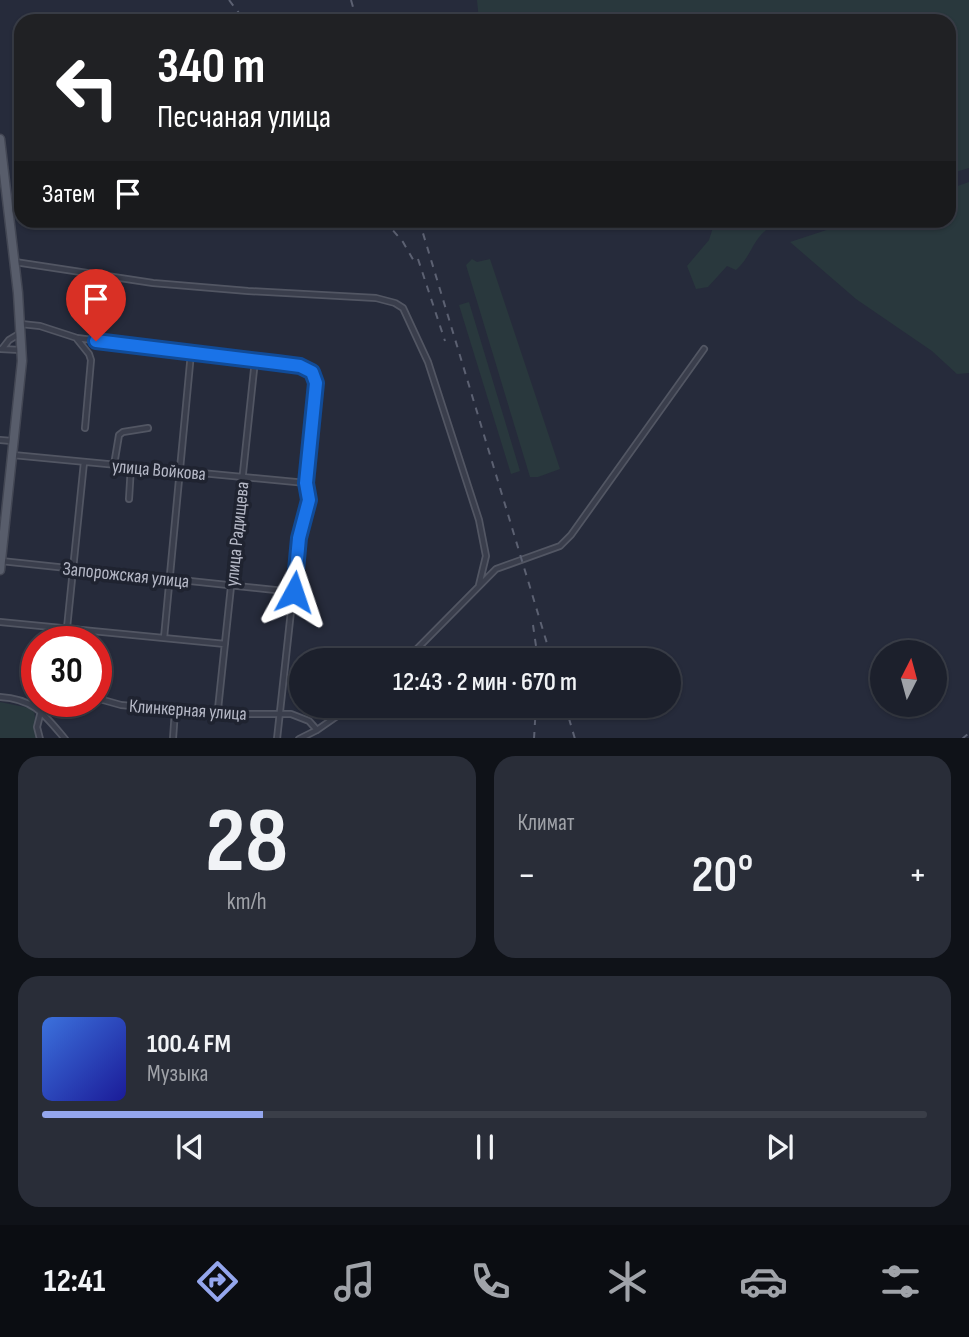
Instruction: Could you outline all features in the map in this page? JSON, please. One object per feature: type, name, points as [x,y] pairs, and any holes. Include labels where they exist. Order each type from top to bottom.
[{"type":"main road","points":[[0,139],[21,328],[12,455],[6,470],[0,570]]},
{"type":"street","points":[[13,262],[153,283],[376,298],[395,303],[402,308],[428,362],[479,520],[486,556],[479,585]]},
{"type":"street","points":[[1,349],[21,328],[40,326],[77,338],[300,366],[312,372],[316,383],[306,483],[309,500],[299,538],[277,738]]},
{"type":"street","points":[[77,338],[91,360],[85,428]]},
{"type":"street","points":[[1,349],[21,350]]},
{"type":"street","points":[[418,648],[496,569],[560,546],[571,535],[704,349]]},
{"type":"street","points":[[164,638],[191,353]]},
{"type":"street","name":"улица Радищева","points":[[218,709],[255,360]]},
{"type":"street","points":[[114,465],[119,435],[148,428]]},
{"type":"street","points":[[0,440],[13,441]]},
{"type":"street","name":"улица Войкова","points":[[12,455],[306,483]]},
{"type":"street","points":[[67,626],[84,462]]},
{"type":"street","points":[[129,499],[131,466]]},
{"type":"street","name":"Запорожская улица","points":[[0,561],[294,592]]},
{"type":"street","points":[[0,622],[38,626]]},
{"type":"street","points":[[112,633],[225,644]]},
{"type":"street","points":[[0,697],[21,700]]},
{"type":"street","name":"Клинкерная улица","points":[[112,702],[206,712],[218,709],[244,713],[280,713],[301,717],[317,730]]},
{"type":"street","points":[[173,738],[175,710]]},
{"type":"street","points":[[40,717],[37,727],[40,738]]},
{"type":"street","points":[[46,717],[65,738]]},
{"type":"street","points":[[299,738],[334,718]]},
{"type":"shaded area","points":[[477,0],[969,0],[969,168],[956,172],[956,14],[478,14]]},
{"type":"shaded area","points":[[969,182],[969,373],[957,374],[932,351],[856,299],[790,242],[833,228],[956,228],[956,187]]},
{"type":"shaded area","points":[[713,228],[769,228],[758,238],[736,270],[727,266],[708,287],[696,289],[687,266],[709,240]]},
{"type":"shaded area","points":[[472,259],[477,262],[490,259],[560,469],[538,477],[530,477],[466,265]]},
{"type":"shaded area","points":[[469,302],[520,471],[511,474],[459,305]]},
{"type":"shaded area","points":[[0,702],[21,706],[21,717],[35,717],[37,738],[0,738]]},
{"type":"railway","points":[[229,0],[240,14]]},
{"type":"railway","points":[[351,0],[355,14]]},
{"type":"railway","points":[[391,228],[415,263]]},
{"type":"railway","points":[[421,228],[548,648]]},
{"type":"railway","points":[[418,259],[445,341]]},
{"type":"railway","points":[[533,625],[536,648]]},
{"type":"railway","points":[[534,738],[535,718]]},
{"type":"railway","points":[[569,718],[575,738]]},
{"type":"railway","points":[[963,738],[969,733]]},
{"type":"route","points":[[96,341],[300,366],[312,372],[316,383],[306,483],[309,500],[299,538],[294,592]]}]
